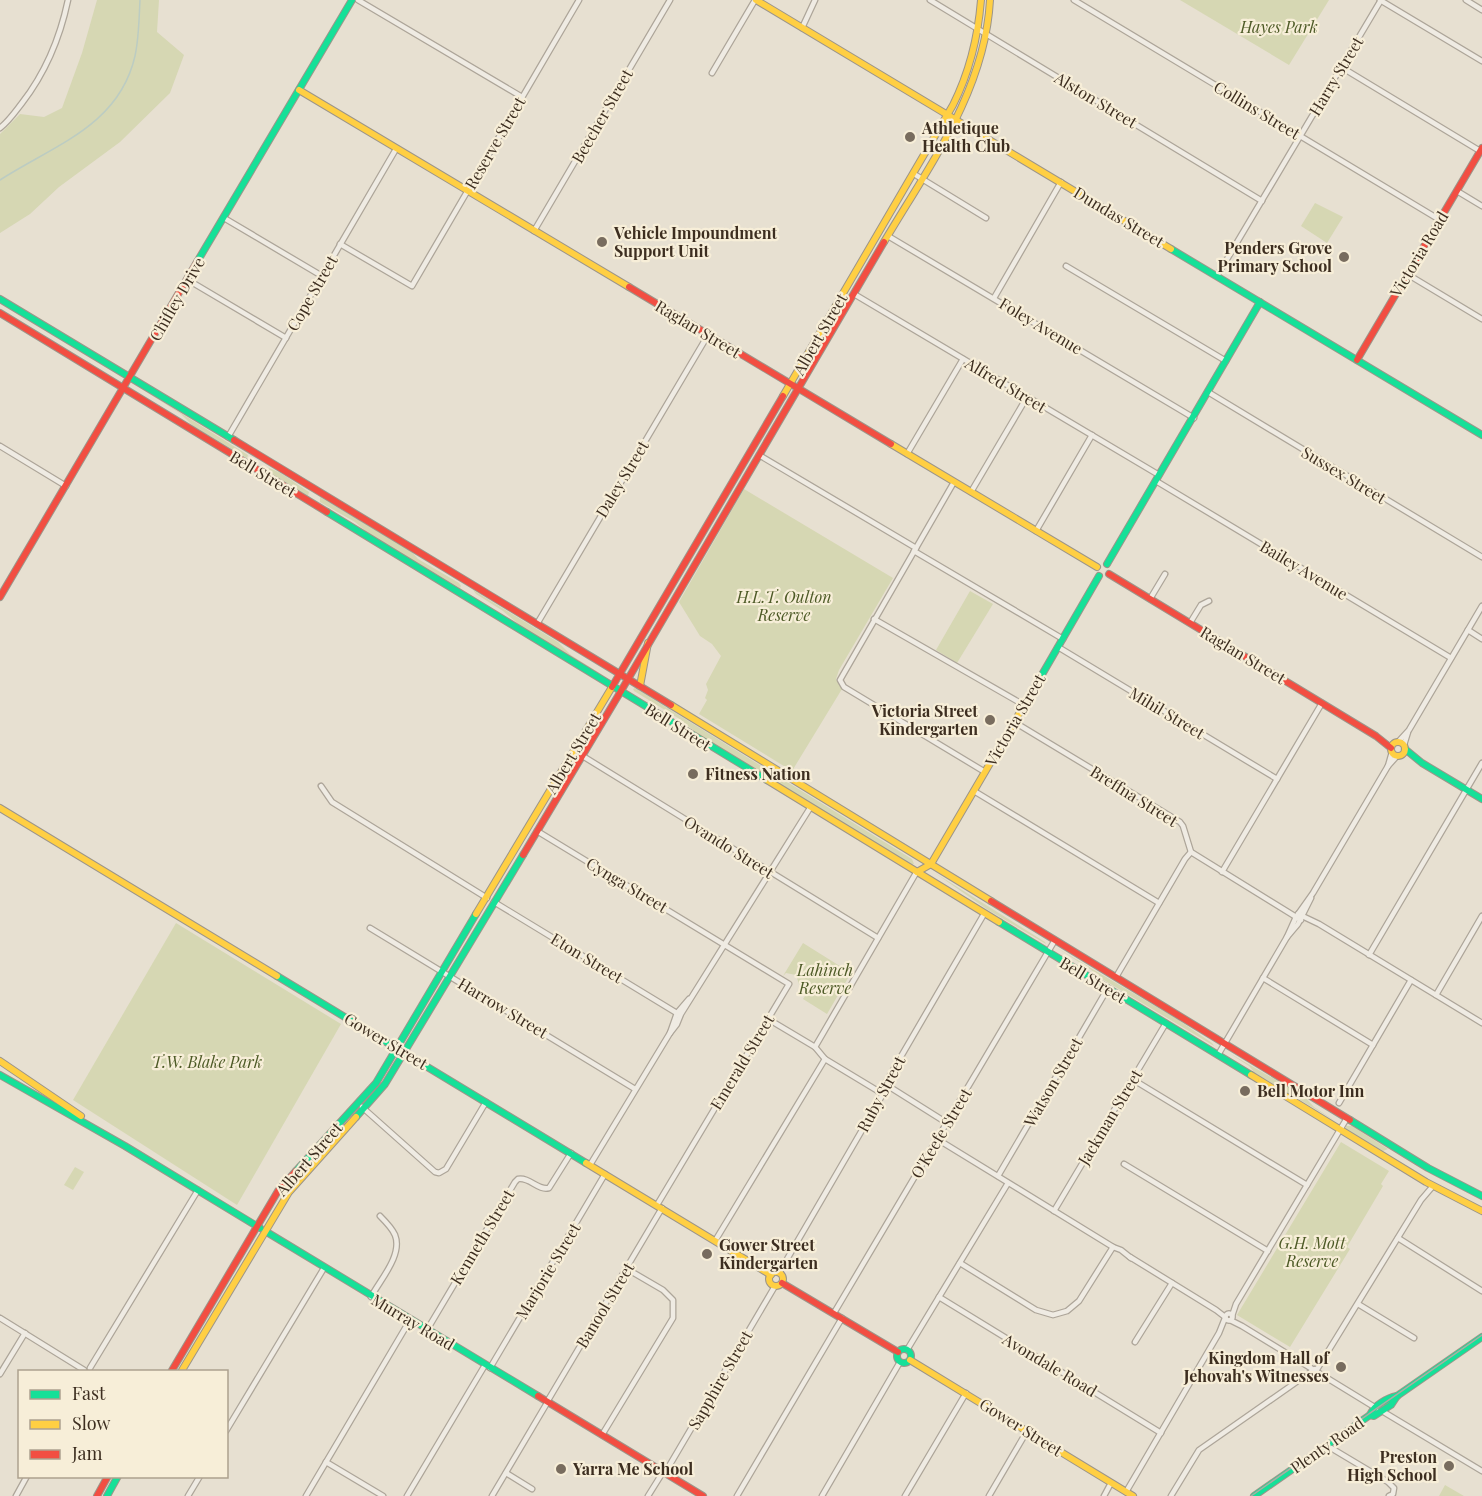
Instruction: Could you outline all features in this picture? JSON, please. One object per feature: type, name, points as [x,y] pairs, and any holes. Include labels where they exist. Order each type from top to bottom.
[{"type":"main road","name":"Chifley Drive","points":[[0,597],[352,0]]},
{"type":"main road","name":"Dundas Street","points":[[755,0],[1482,435]]},
{"type":"main road","name":"Albert Street","points":[[361,1106],[652,621],[948,115],[973,58],[980,30],[981,0]]},
{"type":"main road","name":"Albert Street","points":[[172,1370],[278,1191],[297,1176],[361,1106],[385,1084],[588,743],[621,692],[658,625],[956,119],[980,63],[987,34],[990,0]]},
{"type":"main road","name":"Raglan Street","points":[[299,90],[1097,567]]},
{"type":"main road","name":"Victoria Road","points":[[1357,360],[1481,150]]},
{"type":"main road","name":"Bell Street","points":[[0,299],[640,686],[1445,1178],[1482,1196]]},
{"type":"main road","points":[[1107,564],[1260,302]]},
{"type":"main road","name":"Bell Street","points":[[0,313],[916,873],[1426,1182],[1482,1211]]},
{"type":"main road","points":[[762,434],[769,438]]},
{"type":"main road","points":[[251,466],[258,455]]},
{"type":"main road","points":[[738,474],[745,478]]},
{"type":"main road","points":[[311,503],[318,491]]},
{"type":"main road","points":[[1103,563],[1107,564],[1109,574],[1104,577],[1099,576],[1097,567],[1103,563]]},
{"type":"main road","points":[[682,570],[689,574]]},
{"type":"main road","name":"Raglan Street","points":[[1109,574],[1482,799]]},
{"type":"main road","name":"Victoria Street","points":[[931,864],[1099,576]]},
{"type":"main road","points":[[465,597],[472,584]]},
{"type":"main road","points":[[670,590],[677,594]]},
{"type":"main road","points":[[652,621],[658,625]]},
{"type":"main road","points":[[640,686],[648,643]]},
{"type":"main road","points":[[686,714],[695,737]]},
{"type":"main road","points":[[581,739],[588,743]]},
{"type":"main road","name":"Gower Street","points":[[0,808],[771,1275]]},
{"type":"main road","points":[[916,873],[931,864]]},
{"type":"main road","points":[[487,898],[494,902]]},
{"type":"main road","points":[[465,934],[472,939]]},
{"type":"main road","points":[[451,957],[458,961]]},
{"type":"main road","name":"Murray Road","points":[[0,1061],[125,1146]]},
{"type":"main road","name":"Murray Road","points":[[0,1075],[125,1146],[703,1496]]},
{"type":"main road","name":"Albert Street","points":[[182,1370],[297,1176]]},
{"type":"main road","points":[[779,1284],[783,1278],[778,1273],[771,1275],[771,1283],[779,1284],[834,1313],[898,1352]]},
{"type":"main road","points":[[206,1312],[214,1317]]},
{"type":"main road","name":"Plenty Road","points":[[1254,1496],[1370,1415],[1374,1416],[1379,1409],[1396,1401],[1397,1396],[1482,1337]]},
{"type":"main road","points":[[907,1350],[910,1360],[906,1363],[900,1362],[897,1357],[898,1352],[907,1350]]},
{"type":"main road","name":"Gower Street","points":[[910,1360],[1129,1494]]},
{"type":"main road","points":[[97,1496],[107,1478]]},
{"type":"main road","points":[[101,1488],[108,1494],[117,1478]]},
{"type":"street","points":[[0,128],[30,93],[46,67],[59,34],[68,0]]},
{"type":"street","points":[[358,0],[522,97]]},
{"type":"street","name":"Beecher Street","points":[[534,231],[670,0]]},
{"type":"street","points":[[712,73],[755,0]]},
{"type":"street","points":[[802,28],[815,0]]},
{"type":"street","name":"Alston Street","points":[[930,0],[1262,201]]},
{"type":"street","name":"Collins Street","points":[[1074,0],[1440,220]]},
{"type":"street","points":[[1381,0],[1482,61]]},
{"type":"street","name":"Harry Street","points":[[1217,276],[1381,0]]},
{"type":"street","points":[[1466,0],[1482,10]]},
{"type":"street","name":"Reserve Street","points":[[340,244],[412,286],[575,2]]},
{"type":"street","points":[[1341,67],[1481,150]]},
{"type":"street","name":"Cope Street","points":[[228,436],[396,149]]},
{"type":"street","points":[[914,174],[986,218]]},
{"type":"street","points":[[994,298],[1061,182]]},
{"type":"street","points":[[1456,191],[1482,206]]},
{"type":"street","points":[[224,218],[322,276]]},
{"type":"street","name":"Foley Avenue","points":[[888,236],[1194,418]]},
{"type":"street","points":[[1066,266],[1226,361]]},
{"type":"street","points":[[1407,274],[1482,319]]},
{"type":"street","points":[[188,280],[286,338]]},
{"type":"street","name":"Alfred Street","points":[[854,294],[1092,435],[1158,478]]},
{"type":"street","name":"Daley Street","points":[[537,624],[708,335]]},
{"type":"street","points":[[907,454],[963,359]]},
{"type":"street","name":"Sussex Street","points":[[1208,392],[1482,557]]},
{"type":"street","points":[[971,492],[1027,397]]},
{"type":"street","points":[[1036,531],[1092,435]]},
{"type":"street","points":[[0,446],[66,486]]},
{"type":"street","points":[[759,455],[1063,639]]},
{"type":"street","name":"Bailey Avenue","points":[[1158,478],[1451,658]]},
{"type":"street","points":[[954,482],[840,680],[844,687],[985,772]]},
{"type":"street","points":[[1150,599],[1165,574]]},
{"type":"street","points":[[1190,623],[1201,605],[1209,601]]},
{"type":"street","points":[[1218,1055],[1482,606]]},
{"type":"street","points":[[874,619],[1024,705]]},
{"type":"street","points":[[1468,630],[1482,639]]},
{"type":"street","name":"Mihil Street","points":[[1058,647],[1277,779]]},
{"type":"street","points":[[1222,872],[1322,703]]},
{"type":"street","name":"Breffna Street","points":[[1014,722],[1180,822],[1191,852]]},
{"type":"street","name":"Ovando Street","points":[[581,755],[878,938]]},
{"type":"street","points":[[1370,955],[1482,763]]},
{"type":"street","points":[[321,786],[332,802],[487,898]]},
{"type":"street","points":[[974,791],[1160,903]]},
{"type":"street","points":[[590,1165],[679,1014],[810,808]]},
{"type":"street","name":"Cynga Street","points":[[530,826],[725,944]]},
{"type":"street","points":[[1116,977],[1191,852],[1222,872],[1319,924],[1482,1023]]},
{"type":"street","points":[[814,1047],[916,873]]},
{"type":"street","name":"Eton Street","points":[[494,902],[679,1014]]},
{"type":"street","name":"Ruby Street","points":[[778,1273],[883,1094],[885,1084],[984,914]]},
{"type":"street","points":[[1436,995],[1482,916]]},
{"type":"street","name":"Harrow Street","points":[[370,928],[635,1089]]},
{"type":"street","name":"O'Keefe Street","points":[[834,1313],[1055,940]]},
{"type":"street","name":"Emerald Street","points":[[659,1207],[789,984],[725,944]]},
{"type":"street","points":[[1263,978],[1373,1046]]},
{"type":"street","points":[[1339,1103],[1411,980]]},
{"type":"street","name":"Watson Street","points":[[998,1176],[1107,988]]},
{"type":"street","points":[[768,1020],[814,1047],[825,1059],[883,1094]]},
{"type":"street","name":"Jackman Street","points":[[1054,1211],[1166,1023]]},
{"type":"street","points":[[715,1241],[825,1059]]},
{"type":"street","points":[[1132,1079],[1307,1185]]},
{"type":"street","points":[[885,1084],[947,1123]]},
{"type":"street","points":[[361,1106],[435,1172],[439,1173],[446,1169],[486,1102]]},
{"type":"street","points":[[1129,1494],[1161,1432],[1347,1118]]},
{"type":"street","points":[[937,1139],[1482,1471]]},
{"type":"street","name":"Kenneth Street","points":[[427,1330],[515,1182],[524,1178],[542,1188],[549,1188],[571,1153]]},
{"type":"street","points":[[1124,1164],[1268,1251]]},
{"type":"street","name":"Marjorie Street","points":[[407,1496],[605,1174]]},
{"type":"street","points":[[1422,1200],[1426,1182]]},
{"type":"street","points":[[907,1350],[1008,1183]]},
{"type":"street","points":[[1171,1496],[1198,1450],[1315,1370],[1422,1200],[1434,1186]]},
{"type":"street","points":[[92,1370],[198,1190]]},
{"type":"street","name":"Banool Street","points":[[492,1496],[627,1269],[659,1207]]},
{"type":"street","points":[[371,1297],[396,1253],[395,1233],[381,1216]]},
{"type":"street","points":[[1398,1238],[1482,1292]]},
{"type":"street","points":[[960,1263],[1036,1310],[1053,1315],[1067,1311],[1079,1301],[1113,1248]]},
{"type":"street","points":[[228,1428],[324,1268]]},
{"type":"street","points":[[602,1435],[673,1318],[673,1300],[663,1290],[627,1269]]},
{"type":"street","points":[[1136,1342],[1172,1282]]},
{"type":"street","name":"Sapphire Street","points":[[648,1496],[779,1284]]},
{"type":"street","name":"Avondale Road","points":[[939,1298],[1161,1432]]},
{"type":"street","points":[[1358,1304],[1414,1338]]},
{"type":"street","points":[[0,1318],[82,1370]]},
{"type":"street","points":[[737,1496],[842,1318]]},
{"type":"street","points":[[306,1496],[410,1320]]},
{"type":"street","points":[[0,1374],[25,1333]]},
{"type":"street","points":[[822,1496],[900,1362]]},
{"type":"street","points":[[905,1496],[966,1393]]},
{"type":"street","points":[[989,1496],[1027,1431]]},
{"type":"street","points":[[1326,1445],[1388,1482],[1394,1488],[1391,1495]]},
{"type":"street","points":[[326,1462],[383,1496]]},
{"type":"street","points":[[506,1473],[532,1489]]},
{"type":"street","points":[[16,1496],[26,1478]]},
{"type":"street","points":[[188,1496],[199,1478]]},
{"type":"street","points":[[1104,1496],[1111,1483]]},
{"type":"green space","points":[[97,0],[159,0],[157,32],[184,55],[170,93],[120,142],[59,187],[30,214],[0,233],[0,134],[20,114],[44,117],[62,108],[82,53]]},
{"type":"green space","name":"Hayes Park","points":[[1180,0],[1329,0],[1289,65]]},
{"type":"green space","points":[[1315,203],[1343,217],[1327,243],[1301,226]]},
{"type":"green space","points":[[134,384],[248,455],[247,458],[193,426],[181,414]]},
{"type":"green space","points":[[259,466],[272,469],[285,476],[309,492],[308,496]]},
{"type":"green space","name":"H.L.T. Oulton Reserve","points":[[744,489],[893,578],[839,670],[836,679],[842,689],[792,771],[699,714],[707,700],[705,698],[708,690],[706,684],[721,656],[712,644],[700,636],[679,602]]},
{"type":"green space","points":[[320,497],[411,551],[418,559],[459,583],[460,588],[369,534],[355,522],[320,502]]},
{"type":"green space","points":[[473,590],[558,642],[571,655],[609,679],[523,628]]},
{"type":"green space","points":[[970,591],[993,604],[957,663],[936,650]]},
{"type":"green space","points":[[635,688],[912,859],[914,864],[909,864],[703,738],[678,718],[634,691]]},
{"type":"green space","points":[[935,873],[1045,942],[1046,944],[988,910]]},
{"type":"green space","name":"T.W. Blake Park","points":[[176,923],[341,1024],[237,1205],[73,1100]]},
{"type":"green space","name":"Lahinch Reserve","points":[[803,943],[851,973],[827,1014],[803,999],[809,990],[799,984],[796,975],[786,973],[783,976]]},
{"type":"green space","points":[[1057,948],[1177,1019],[1214,1046],[1102,979]]},
{"type":"green space","points":[[1229,1053],[1304,1096],[1314,1107],[1337,1122],[1255,1073],[1249,1066]]},
{"type":"green space","points":[[1346,1126],[1352,1126],[1388,1149],[1383,1151],[1346,1129]]},
{"type":"green space","name":"G.H. Mott Reserve","points":[[1341,1142],[1389,1171],[1381,1184],[1383,1186],[1347,1247],[1350,1249],[1290,1347],[1237,1315]]},
{"type":"green space","points":[[75,1167],[84,1172],[73,1190],[64,1185]]},
{"type":"green space","points":[[1445,1485],[1464,1496],[1439,1496]]},
{"type":"waterway","points":[[0,180],[82,131],[115,100],[127,80],[135,56],[140,0]]},
{"type":"tram line","points":[[1251,1496],[1482,1335]]},
{"type":"traffic: fast","points":[[197,262],[352,0]]},
{"type":"traffic: fast","points":[[1171,249],[1482,435]]},
{"type":"traffic: fast","points":[[0,299],[234,440]]},
{"type":"traffic: fast","points":[[1107,564],[1260,302]]},
{"type":"traffic: fast","points":[[327,512],[767,780]]},
{"type":"traffic: fast","points":[[1040,678],[1099,576]]},
{"type":"traffic: fast","points":[[1405,749],[1422,763],[1482,799]]},
{"type":"traffic: fast","points":[[356,1117],[385,1084],[523,855]]},
{"type":"traffic: fast","points":[[296,1171],[376,1083],[476,914]]},
{"type":"traffic: fast","points":[[999,922],[1251,1075]]},
{"type":"traffic: fast","points":[[277,976],[586,1163]]},
{"type":"traffic: fast","points":[[0,1075],[125,1146],[260,1228]]},
{"type":"traffic: fast","points":[[1350,1120],[1428,1168],[1482,1196]]},
{"type":"traffic: fast","points":[[265,1231],[538,1396]]},
{"type":"traffic: fast","points":[[1254,1496],[1370,1415],[1374,1416],[1391,1405],[1397,1396],[1482,1337]]},
{"type":"traffic: fast","points":[[904,1349],[909,1351],[911,1356],[909,1361],[904,1363],[899,1361],[897,1356],[899,1351],[904,1349]]},
{"type":"traffic: fast","points":[[1370,1415],[1381,1403],[1397,1396]]},
{"type":"traffic: fast","points":[[107,1496],[117,1478]]},
{"type":"traffic: slow","points":[[756,0],[1171,249]]},
{"type":"traffic: slow","points":[[783,396],[953,105],[972,54],[981,0]]},
{"type":"traffic: slow","points":[[884,242],[936,156],[966,97],[978,66],[986,33],[990,0]]},
{"type":"traffic: slow","points":[[299,90],[629,287]]},
{"type":"traffic: slow","points":[[891,444],[1097,567]]},
{"type":"traffic: slow","points":[[640,686],[648,643]]},
{"type":"traffic: slow","points":[[917,872],[931,864],[1040,678]]},
{"type":"traffic: slow","points":[[476,914],[612,687]]},
{"type":"traffic: slow","points":[[671,705],[991,901]]},
{"type":"traffic: slow","points":[[1398,742],[1403,744],[1405,749],[1403,754],[1398,756],[1393,754],[1391,749],[1393,744],[1398,742]]},
{"type":"traffic: slow","points":[[767,780],[999,922]]},
{"type":"traffic: slow","points":[[0,808],[277,976]]},
{"type":"traffic: slow","points":[[0,1061],[81,1116]]},
{"type":"traffic: slow","points":[[1251,1075],[1426,1182],[1482,1211]]},
{"type":"traffic: slow","points":[[182,1370],[289,1192],[356,1117]]},
{"type":"traffic: slow","points":[[586,1163],[771,1275]]},
{"type":"traffic: slow","points":[[776,1272],[781,1274],[783,1279],[781,1284],[776,1286],[771,1284],[769,1279],[771,1274],[776,1272]]},
{"type":"traffic: slow","points":[[910,1360],[1133,1496]]},
{"type":"traffic: jam","points":[[1357,360],[1482,148]]},
{"type":"traffic: jam","points":[[621,691],[884,242]]},
{"type":"traffic: jam","points":[[0,597],[197,262]]},
{"type":"traffic: jam","points":[[629,287],[891,444]]},
{"type":"traffic: jam","points":[[0,313],[327,512]]},
{"type":"traffic: jam","points":[[612,687],[783,396]]},
{"type":"traffic: jam","points":[[234,440],[671,705]]},
{"type":"traffic: jam","points":[[1109,574],[1376,736],[1391,748]]},
{"type":"traffic: jam","points":[[523,855],[621,691]]},
{"type":"traffic: jam","points":[[991,901],[1350,1120]]},
{"type":"traffic: jam","points":[[172,1370],[278,1191],[296,1171]]},
{"type":"traffic: jam","points":[[782,1283],[898,1352]]},
{"type":"traffic: jam","points":[[538,1396],[703,1496]]},
{"type":"traffic: jam","points":[[97,1496],[107,1478]]},
{"type":"place","name":"Athletique Health Club","points":[[910,137]]},
{"type":"place","name":"Vehicle Impoundment Support Unit","points":[[602,242]]},
{"type":"place","name":"Penders Grove Primary School","points":[[1344,257]]},
{"type":"place","name":"Victoria Street Kindergarten","points":[[990,720]]},
{"type":"place","name":"Fitness Nation","points":[[693,774]]},
{"type":"place","name":"Bell Motor Inn","points":[[1245,1091]]},
{"type":"place","name":"Gower Street Kindergarten","points":[[707,1254]]},
{"type":"place","name":"Kingdom Hall of Jehovah's Witnesses","points":[[1341,1367]]},
{"type":"place","name":"Preston High School","points":[[1449,1466]]},
{"type":"place","name":"Yarra Me School","points":[[561,1469]]}]
